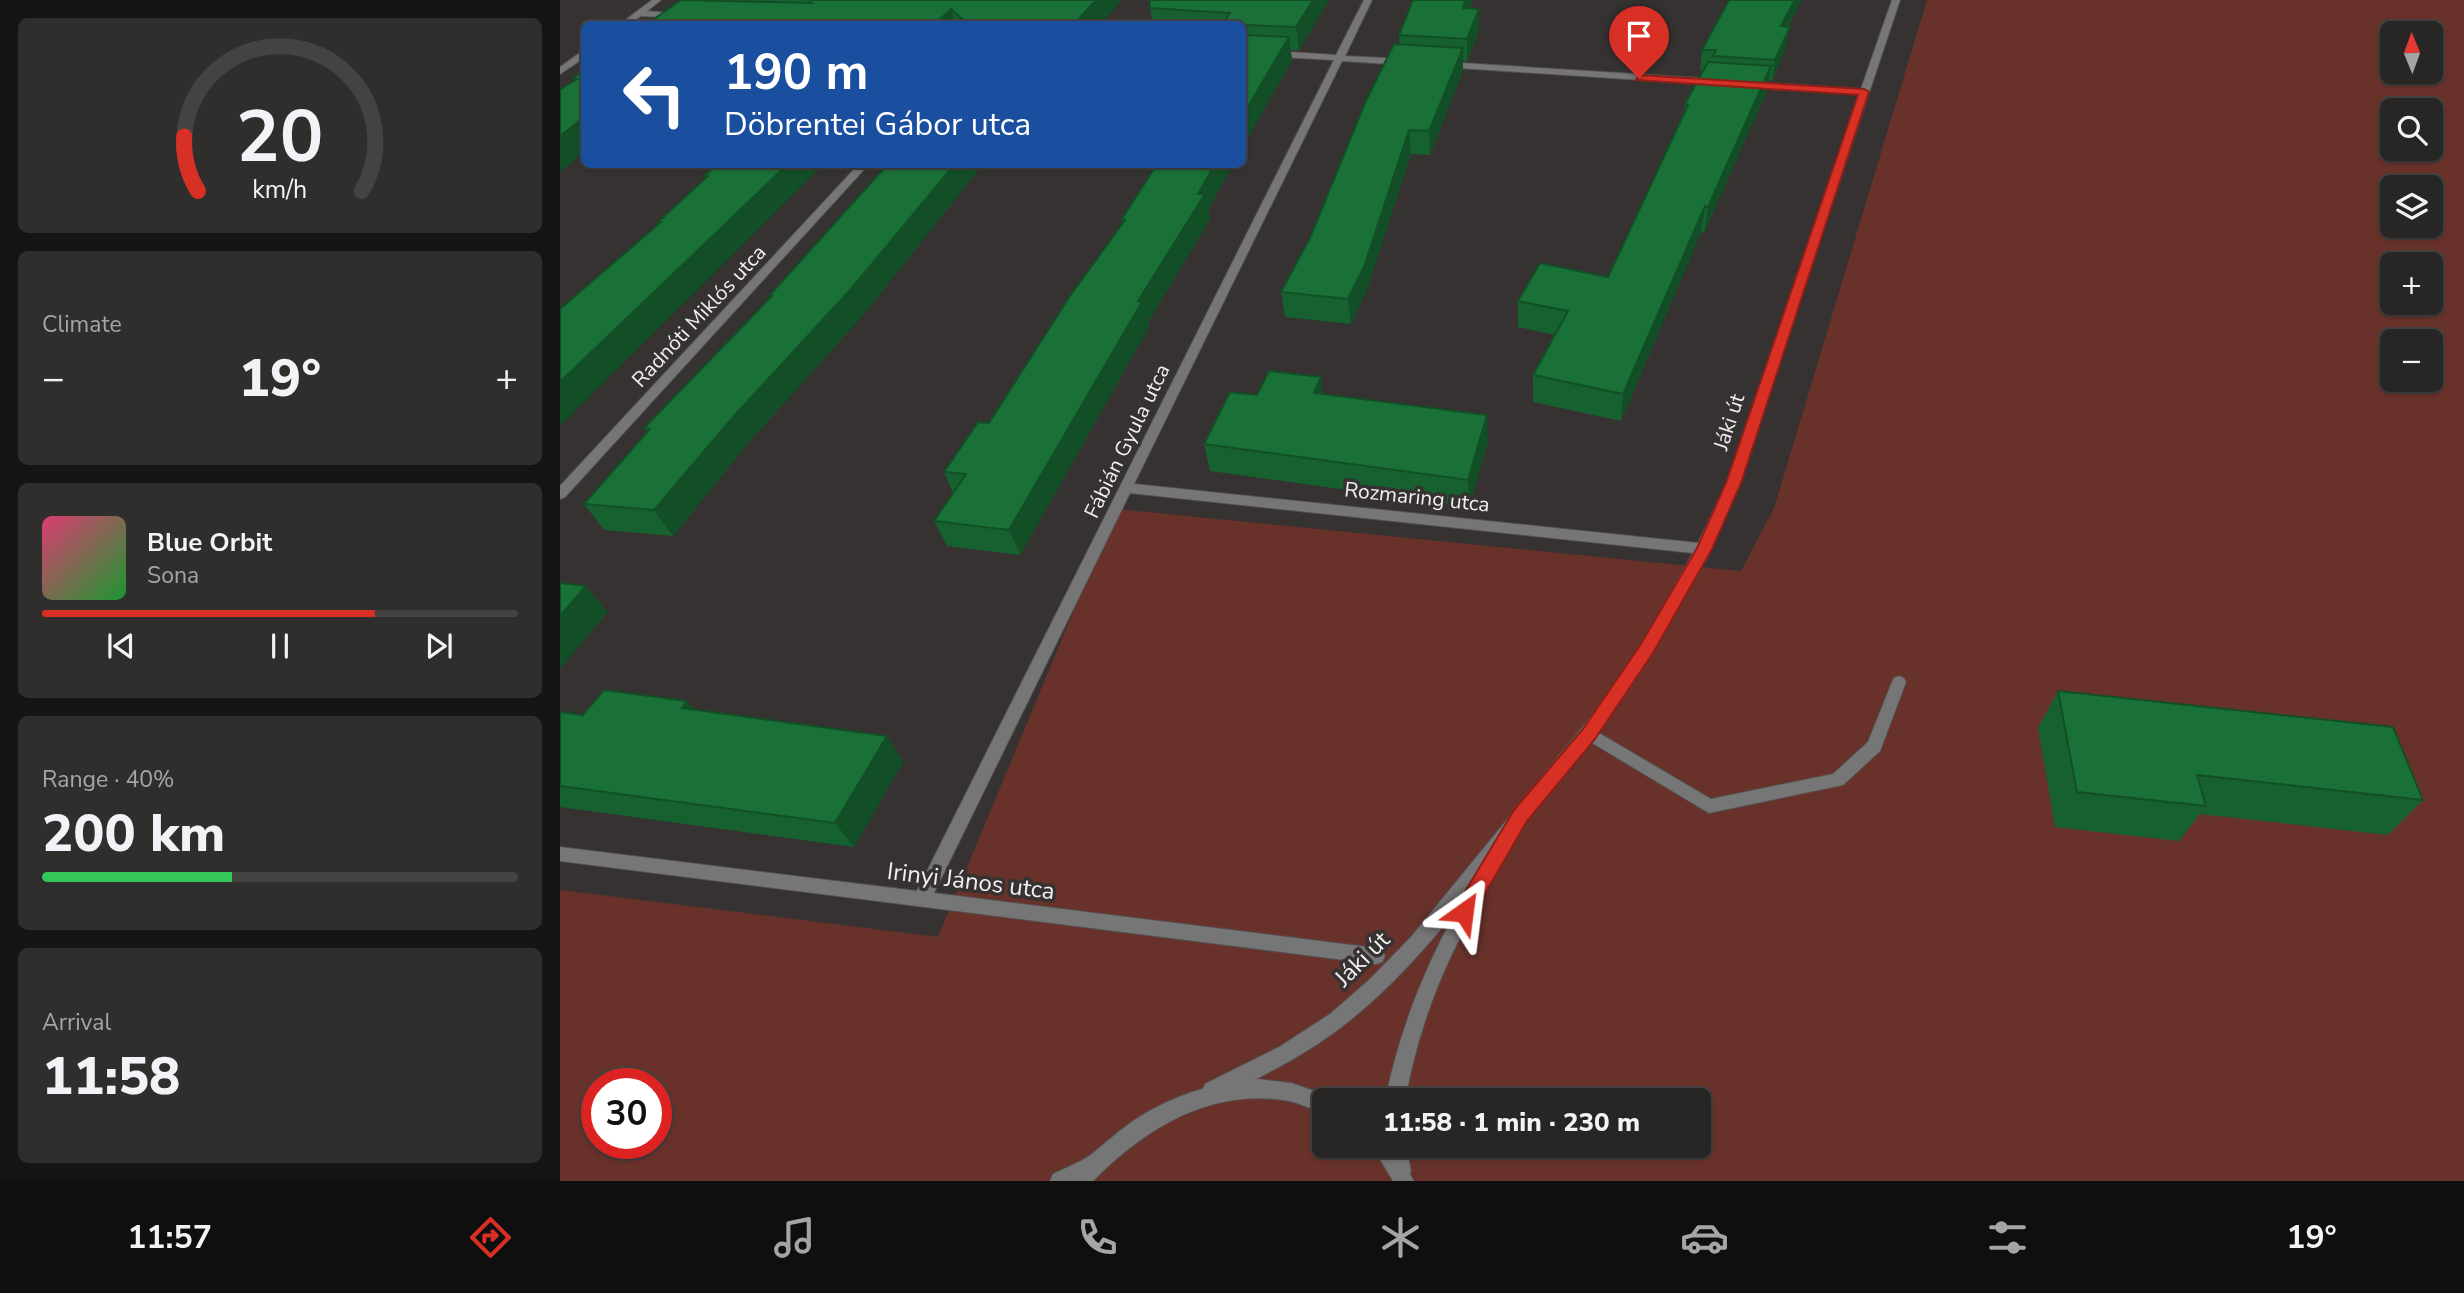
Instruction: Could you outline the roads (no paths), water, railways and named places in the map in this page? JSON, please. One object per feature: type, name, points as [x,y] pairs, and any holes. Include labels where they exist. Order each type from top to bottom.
[{"type":"street","points":[[628,21],[657,0]]},
{"type":"street","name":"Fábián Gyula utca","points":[[922,899],[1367,0]]},
{"type":"street","name":"Jáki út","points":[[1203,1096],[1284,1055],[1353,1007],[1450,906],[1589,734],[1647,648],[1704,549],[1733,483],[1896,0]]},
{"type":"street","points":[[639,13],[693,17]]},
{"type":"street","points":[[1246,52],[1419,63]]},
{"type":"street","points":[[560,71],[581,56]]},
{"type":"street","points":[[1433,64],[1722,83]]},
{"type":"street","points":[[1736,84],[1864,92]]},
{"type":"street","name":"Radnóti Miklós utca","points":[[560,494],[861,168]]},
{"type":"street","name":"Rozmaring utca","points":[[1126,488],[1704,549]]},
{"type":"street","points":[[1589,734],[1709,806],[1837,780],[1874,746],[1899,682]]},
{"type":"street","name":"Jáki út","points":[[1398,1088],[1408,1042],[1437,964],[1464,912],[1521,816]]},
{"type":"street","name":"Irinyi János utca","points":[[560,854],[1376,956]]},
{"type":"street","points":[[1079,1181],[1096,1162],[1153,1116],[1203,1096],[1254,1088],[1285,1092],[1312,1100]]},
{"type":"street","points":[[1390,1158],[1405,1179]]},
{"type":"street","points":[[1399,1158],[1405,1179]]},
{"type":"street","points":[[1060,1181],[1096,1162]]}]
